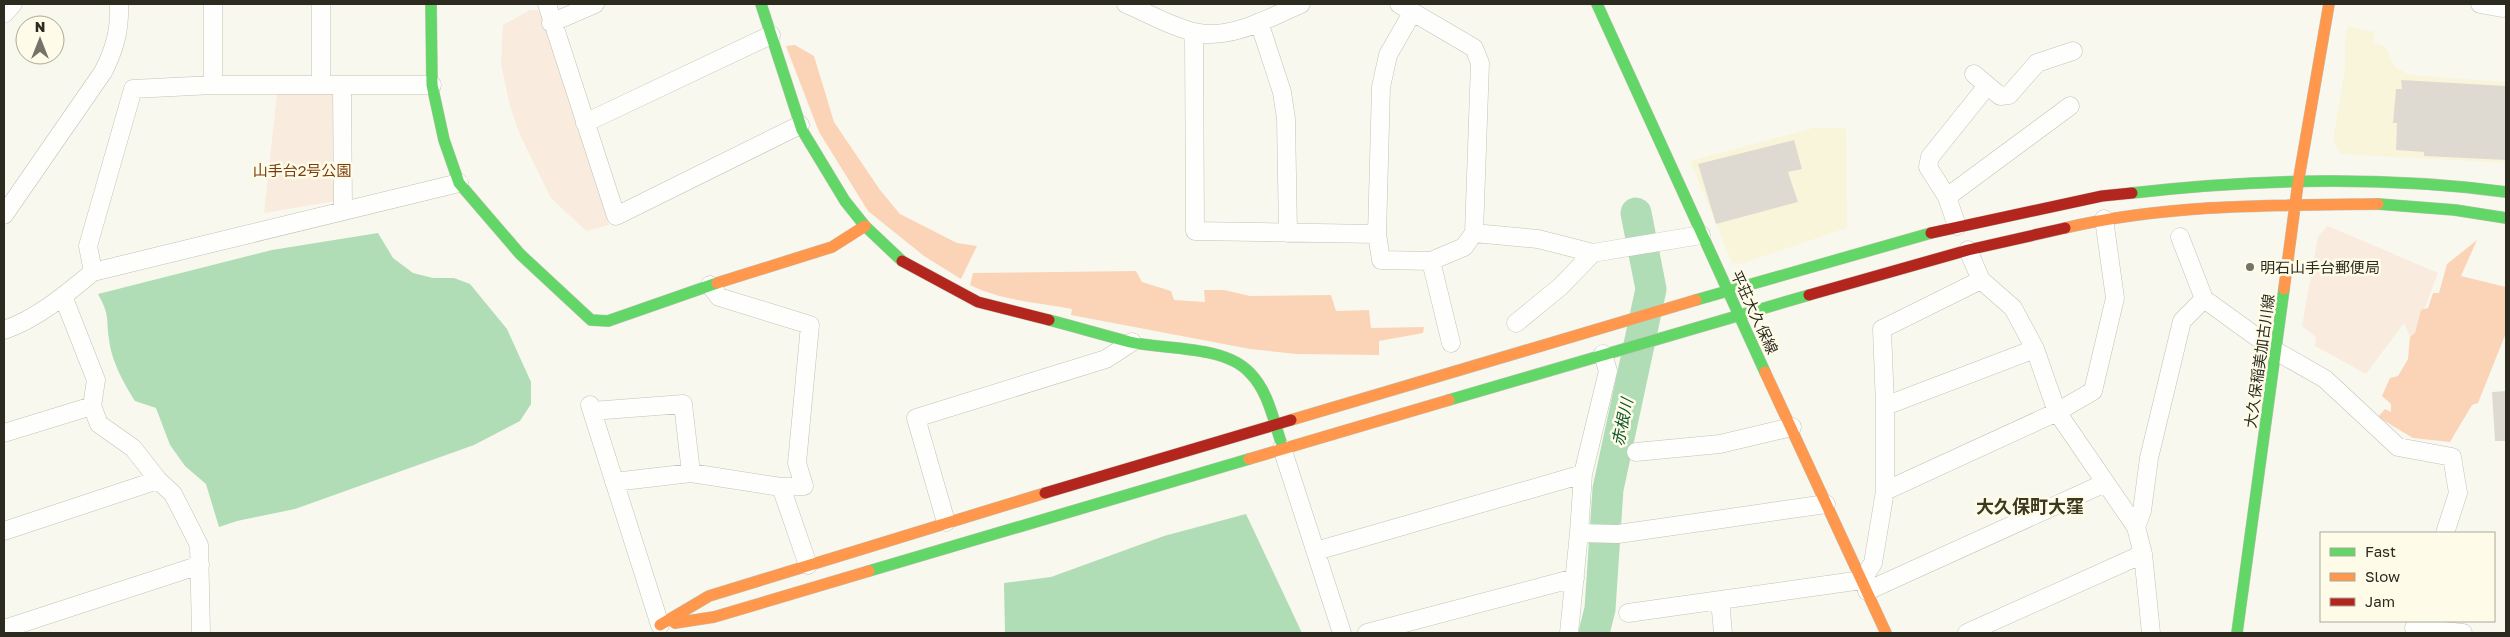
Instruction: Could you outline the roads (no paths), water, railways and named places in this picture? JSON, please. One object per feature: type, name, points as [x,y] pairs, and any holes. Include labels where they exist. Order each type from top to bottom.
[{"type":"street","points":[[4,14],[14,4]]},
{"type":"street","points":[[4,215],[103,72],[114,51],[118,35],[119,4]]},
{"type":"street","points":[[213,4],[213,85]]},
{"type":"street","points":[[320,4],[321,85]]},
{"type":"street","points":[[431,4],[432,85],[444,140],[459,183],[520,254],[592,320],[608,321],[710,285],[832,247],[865,226]]},
{"type":"street","points":[[547,4],[616,216],[800,125]]},
{"type":"street","points":[[552,23],[595,4]]},
{"type":"street","points":[[761,4],[800,125],[845,201],[865,226],[900,260],[978,302],[1132,342],[1213,354],[1232,360],[1250,372],[1260,386],[1276,426],[1342,633]]},
{"type":"street","points":[[1126,4],[1194,32],[1223,34],[1260,22],[1301,4]]},
{"type":"street","name":"平荘大久保線","points":[[1597,4],[1701,235],[1740,315],[1886,633]]},
{"type":"street","name":"大久保稲美加古川線","points":[[2237,633],[2298,183],[2329,4]]},
{"type":"street","points":[[2480,4],[2502,8],[2506,6]]},
{"type":"street","points":[[1405,9],[1474,48],[1480,63],[1474,233],[1464,247],[1431,261],[1381,260],[1376,234],[1381,87],[1388,55],[1405,9]]},
{"type":"street","points":[[1260,22],[1282,92],[1286,119],[1288,233]]},
{"type":"street","points":[[1194,32],[1194,231],[1376,234]]},
{"type":"street","points":[[585,124],[771,34]]},
{"type":"street","points":[[1974,74],[2000,96],[2009,95],[2037,63],[2073,51]]},
{"type":"street","points":[[93,272],[88,246],[133,88],[213,85],[432,85]]},
{"type":"street","points":[[342,85],[343,211]]},
{"type":"street","points":[[1957,226],[1947,197],[1928,167],[1930,157],[1987,86]]},
{"type":"street","points":[[1947,197],[2070,106]]},
{"type":"street","points":[[661,629],[709,596],[946,522],[1276,426],[1728,290],[1957,226],[2102,196],[2209,184],[2376,182],[2454,185],[2506,192]]},
{"type":"street","points":[[4,330],[15,326],[63,296],[93,272],[459,183]]},
{"type":"street","points":[[661,629],[714,617],[1603,354],[1968,250],[2104,218],[2209,207],[2378,204],[2455,210],[2506,218]]},
{"type":"street","points":[[1885,491],[2057,412],[2093,391],[2115,298],[2104,218]]},
{"type":"street","points":[[1474,233],[1538,239],[1593,253],[1701,235]]},
{"type":"street","points":[[2180,237],[2204,299],[2276,351],[2325,378],[2398,447],[2452,457],[2458,493],[2445,532]]},
{"type":"street","points":[[1968,250],[1981,280],[2013,308],[2035,350],[2057,412],[2136,527],[2144,554],[2151,633]]},
{"type":"street","points":[[1516,323],[1560,287],[1593,253]]},
{"type":"street","points":[[1431,261],[1451,343]]},
{"type":"street","points":[[1864,586],[1874,563],[1885,491],[1885,406],[1882,329],[1981,280]]},
{"type":"street","points":[[614,482],[691,473],[781,487],[804,486],[797,463],[810,324],[719,297],[710,285]]},
{"type":"street","points":[[63,296],[96,380],[92,406],[99,424],[133,448],[158,480],[173,494],[199,545],[201,633]]},
{"type":"street","points":[[2136,527],[2142,511],[2149,458],[2182,321],[2204,299]]},
{"type":"street","points":[[946,522],[916,418],[1106,358],[1132,342]]},
{"type":"street","points":[[1885,406],[2035,350]]},
{"type":"street","points":[[1568,633],[1575,578],[1583,474],[1608,371],[1603,354]]},
{"type":"street","points":[[661,629],[591,408],[683,404],[691,473]]},
{"type":"street","points":[[4,433],[92,406]]},
{"type":"street","points":[[1636,452],[1720,444],[1792,427]]},
{"type":"street","points":[[1316,551],[1583,474]]},
{"type":"street","points":[[4,531],[158,480]]},
{"type":"street","points":[[1628,613],[1720,600],[1864,586],[2105,483]]},
{"type":"street","points":[[781,487],[808,566]]},
{"type":"street","points":[[1579,534],[1618,534],[1826,504]]},
{"type":"street","points":[[1967,633],[2144,554]]},
{"type":"street","points":[[4,629],[200,565]]},
{"type":"street","points":[[1367,633],[1575,578]]},
{"type":"street","points":[[1720,600],[1723,633]]},
{"type":"street","points":[[2414,627],[2463,633]]},
{"type":"waterway","name":"赤根川","points":[[1594,633],[1600,609],[1608,489],[1651,289],[1636,213]]},
{"type":"place","name":"明石山手台郵便局","points":[[2250,267]]},
{"type":"district","name":"大久保町大窪","points":[[2030,506]]},
{"type":"park label","name":"山手台2号公園","points":[[302,170]]}]
